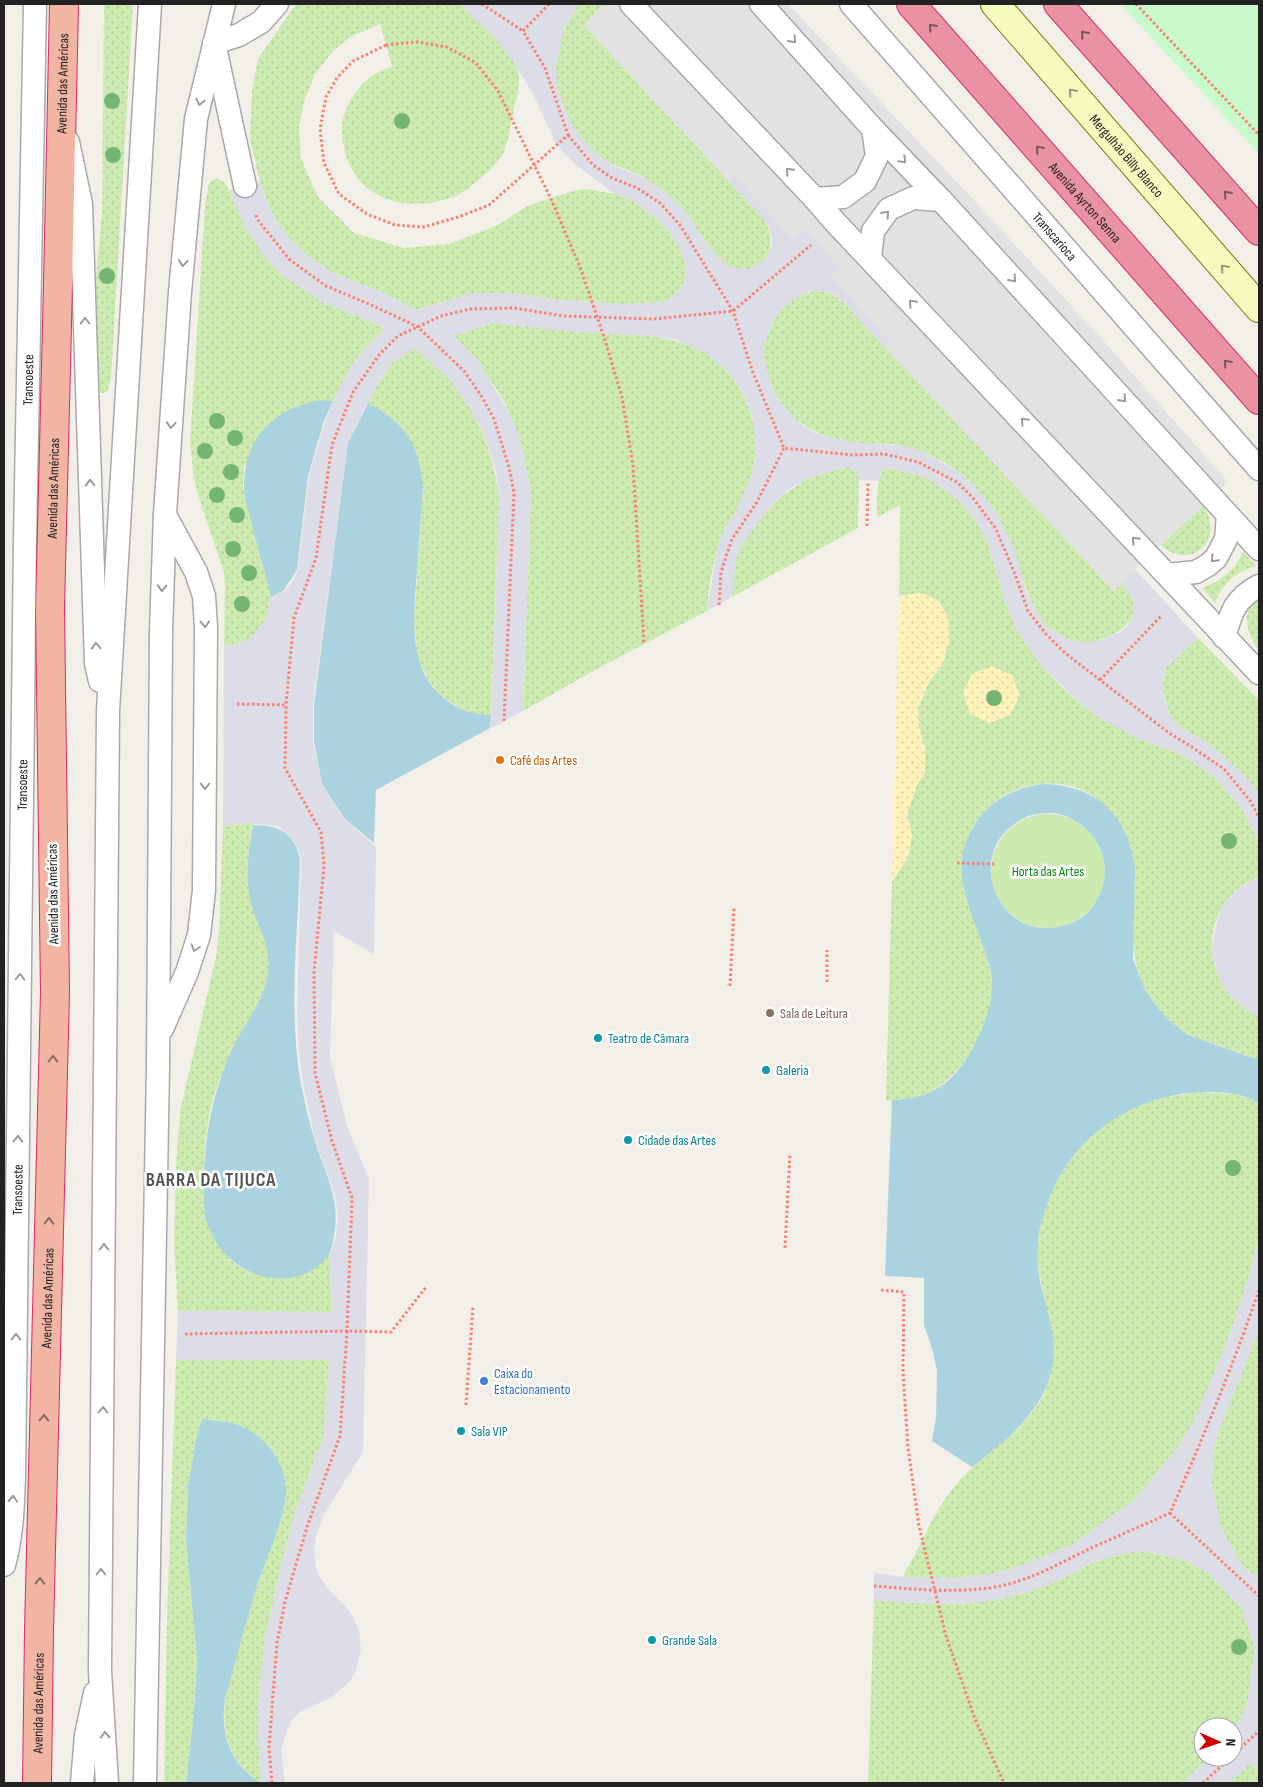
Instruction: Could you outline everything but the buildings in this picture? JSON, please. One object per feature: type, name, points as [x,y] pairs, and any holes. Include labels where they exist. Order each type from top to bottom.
[{"type":"highway","name":"Avenida das Américas","points":[[38,1783],[39,1630],[54,992],[50,608],[64,4]]},
{"type":"highway","name":"Avenida Ayrton Senna","points":[[911,4],[1259,400]]},
{"type":"highway","points":[[1058,4],[1259,231]]},
{"type":"main road","name":"Mergulhão Billy Blanco","points":[[995,4],[1259,308]]},
{"type":"lane","name":"Transoeste","points":[[4,1565],[8,1552],[12,1520],[14,1476],[35,4]]},
{"type":"lane","points":[[107,1783],[100,1671],[108,711],[150,4]]},
{"type":"lane","points":[[145,1783],[158,1037],[161,631],[165,514],[180,292],[196,119],[224,4]]},
{"type":"lane","points":[[214,43],[239,34],[261,22],[277,4]]},
{"type":"lane","points":[[630,4],[1259,673]]},
{"type":"lane","points":[[761,4],[873,129],[941,200],[1259,549]]},
{"type":"lane","name":"Transcarioca","points":[[852,4],[1259,469]]},
{"type":"lane","points":[[214,43],[245,186]]},
{"type":"lane","points":[[61,113],[81,204],[96,663],[108,711]]},
{"type":"lane","points":[[815,199],[843,197],[865,181],[876,156],[873,129]]},
{"type":"lane","points":[[870,258],[873,231],[889,209],[913,198],[941,200]]},
{"type":"lane","points":[[158,1037],[187,972],[199,935],[204,890],[206,628],[204,596],[196,572],[165,514]]},
{"type":"lane","points":[[1175,583],[1208,565],[1216,558],[1226,539],[1228,515]]},
{"type":"lane","points":[[1224,637],[1230,614],[1239,600],[1249,591],[1259,586]]},
{"type":"lane","points":[[82,1783],[86,1736],[100,1671]]},
{"type":"path","points":[[482,4],[523,32],[545,68],[568,135],[593,165],[612,178],[637,188],[660,202],[680,225],[733,311],[752,370],[784,448],[757,502],[732,539],[721,572],[719,605]]},
{"type":"path","points":[[523,32],[549,4]]},
{"type":"path","points":[[1136,4],[1259,135]]},
{"type":"path","points":[[568,135],[490,205],[458,217],[424,226],[395,225],[366,214],[339,194],[324,164],[320,129],[326,97],[337,78],[353,61],[386,45],[417,42],[447,47],[476,63],[498,91],[552,201],[580,267],[622,397],[632,465],[644,643]]},
{"type":"path","points":[[245,186],[257,220],[290,260],[326,286],[418,327],[464,371],[494,419],[509,467],[514,493],[504,721]]},
{"type":"path","points":[[272,1783],[269,1748],[277,1643],[285,1602],[307,1527],[340,1436],[347,1331],[352,1198],[332,1141],[315,1073],[314,972],[324,866],[321,832],[286,768],[286,705],[294,618],[316,558],[332,446],[353,392],[379,355],[398,336],[441,316],[470,309],[514,308],[564,316],[654,319],[733,311],[817,241],[835,222]]},
{"type":"path","points":[[784,448],[852,455],[884,454],[918,462],[957,482],[973,498],[996,529],[1028,611],[1046,634],[1065,653],[1169,733],[1224,770],[1251,802],[1259,818]]},
{"type":"path","points":[[867,526],[868,481]]},
{"type":"path","points":[[1100,680],[1175,583]]},
{"type":"path","points":[[205,704],[286,705]]},
{"type":"path","points":[[957,862],[995,864]]},
{"type":"path","points":[[730,986],[734,908]]},
{"type":"path","points":[[827,950],[827,982]]},
{"type":"path","points":[[786,1248],[790,1153]]},
{"type":"path","points":[[177,1334],[391,1332],[427,1286]]},
{"type":"path","points":[[881,1290],[904,1292],[903,1371],[907,1428],[918,1526],[946,1636],[975,1719],[1004,1783]]},
{"type":"path","points":[[874,1586],[958,1591],[990,1588],[1019,1581],[1054,1568],[1170,1513],[1241,1342],[1259,1290]]},
{"type":"path","points":[[466,1405],[473,1307]]},
{"type":"path","points":[[1170,1513],[1259,1596]]},
{"type":"path","points":[[1243,1746],[1259,1732]]},
{"type":"path","points":[[1203,1783],[1220,1767]]},
{"type":"green space","points":[[104,4],[133,4],[111,379],[107,392],[103,393],[98,391],[93,314],[102,213]]},
{"type":"green space","points":[[296,4],[460,4],[498,41],[511,57],[518,71],[518,90],[506,147],[494,165],[462,193],[432,202],[402,203],[375,193],[363,184],[354,173],[347,158],[342,137],[342,124],[346,110],[358,90],[374,74],[392,67],[380,24],[350,37],[333,51],[315,74],[304,101],[299,127],[301,159],[318,197],[354,233],[404,248],[449,244],[498,225],[527,206],[572,191],[588,189],[630,199],[651,214],[669,231],[679,247],[685,263],[685,282],[673,297],[663,302],[623,304],[561,300],[511,293],[473,293],[416,310],[384,293],[331,272],[304,253],[286,235],[270,209],[260,182],[250,139],[252,90],[258,59]]},
{"type":"green space","points":[[579,4],[604,5],[584,25],[764,219],[771,239],[767,257],[761,264],[744,270],[732,268],[721,262],[702,236],[647,181],[641,176],[605,160],[589,148],[580,137],[566,112],[555,76],[559,43],[568,22]]},
{"type":"green space","points":[[1120,4],[1259,4],[1259,154]]},
{"type":"green space","points":[[217,178],[224,182],[229,190],[245,228],[321,301],[385,328],[354,361],[333,401],[322,400],[244,466],[243,486],[245,499],[271,597],[266,619],[259,630],[250,639],[238,644],[224,646],[224,572],[198,495],[190,443],[205,206],[209,183]]},
{"type":"green space","points":[[818,291],[832,294],[844,303],[1114,591],[1121,583],[1133,599],[1134,607],[1130,621],[1124,627],[1107,637],[1088,643],[1067,639],[1049,629],[1038,615],[1012,557],[977,490],[963,475],[932,456],[907,447],[892,444],[847,442],[820,434],[808,428],[788,411],[773,389],[765,365],[763,350],[768,334],[782,309],[798,297]]},
{"type":"green space","points":[[493,323],[650,336],[678,341],[698,349],[718,363],[730,375],[740,390],[753,422],[755,440],[755,458],[752,475],[733,517],[724,531],[717,552],[710,581],[707,611],[595,670],[523,711],[531,493],[529,480],[515,427],[504,402],[487,376],[453,336]]},
{"type":"green space","points":[[415,348],[453,382],[471,408],[484,436],[493,466],[499,497],[491,715],[479,715],[464,711],[440,695],[429,682],[417,656],[414,621],[423,487],[378,409],[367,403],[391,363]]},
{"type":"green space","points":[[849,467],[857,472],[859,476],[858,528],[732,597],[734,568],[739,551],[762,517],[782,496],[806,480],[820,474]]},
{"type":"green space","points":[[885,468],[930,479],[962,503],[977,522],[988,543],[1006,604],[1015,626],[1027,646],[1062,687],[1079,702],[1139,739],[1182,755],[1215,777],[1242,809],[1258,840],[1259,877],[1243,886],[1230,898],[1220,912],[1214,927],[1213,961],[1219,977],[1229,993],[1246,1010],[1259,1016],[1259,1060],[1200,1040],[1174,1025],[1160,1011],[1145,987],[1135,960],[1133,947],[1134,865],[1128,842],[1103,806],[1087,792],[1066,785],[1033,785],[1006,794],[982,814],[969,834],[963,856],[962,875],[965,894],[990,965],[992,996],[982,1031],[963,1063],[941,1085],[916,1097],[886,1100],[892,881],[908,858],[912,835],[907,814],[917,785],[925,772],[925,748],[919,728],[918,708],[929,682],[943,663],[949,642],[948,618],[922,593],[899,596],[900,505],[877,517],[878,484]]},
{"type":"green space","points":[[1203,506],[1209,519],[1210,530],[1208,540],[1202,548],[1193,553],[1183,555],[1172,552],[1161,545]]},
{"type":"green space","points":[[1243,552],[1256,566],[1231,579],[1215,603],[1202,588],[1215,582],[1231,570]]},
{"type":"green space","points":[[1259,596],[1259,650],[1253,641],[1247,625],[1247,614],[1250,606]]},
{"type":"green space","points":[[1198,638],[1259,700],[1259,794],[1246,777],[1206,742],[1178,726],[1170,715],[1162,688],[1166,668]]},
{"type":"green space","name":"Horta das Artes","points":[[1048,814],[1070,818],[1089,830],[1101,849],[1105,871],[1101,893],[1089,912],[1070,924],[1048,928],[1026,924],[1007,912],[995,893],[991,871],[995,849],[1007,830],[1026,818]]},
{"type":"green space","points":[[253,823],[247,873],[255,914],[268,954],[268,974],[262,995],[236,1042],[213,1100],[205,1152],[204,1206],[224,1252],[241,1268],[250,1272],[271,1278],[289,1278],[305,1273],[329,1256],[332,1312],[178,1311],[174,1242],[180,1111],[216,957],[219,932],[223,826]]},
{"type":"green space","points":[[1196,1092],[1236,1094],[1259,1103],[1259,1236],[1249,1277],[1229,1336],[1194,1421],[1179,1446],[1135,1500],[1072,1545],[1015,1568],[987,1575],[955,1578],[902,1577],[938,1510],[951,1491],[970,1469],[1025,1421],[1042,1397],[1047,1385],[1051,1366],[1044,1297],[1038,1267],[1039,1242],[1043,1217],[1051,1193],[1063,1171],[1077,1151],[1095,1133],[1115,1118],[1144,1103]]},
{"type":"green space","points":[[1259,1330],[1259,1577],[1243,1567],[1221,1528],[1212,1483],[1213,1455],[1219,1430]]},
{"type":"green space","points":[[176,1360],[329,1360],[324,1435],[294,1515],[265,1639],[258,1706],[261,1783],[242,1767],[230,1747],[225,1724],[225,1699],[240,1642],[282,1514],[286,1486],[282,1470],[273,1455],[256,1435],[233,1424],[205,1419],[200,1424],[196,1439],[188,1486],[186,1541],[197,1659],[194,1710],[186,1783],[164,1783],[167,1621]]},
{"type":"green space","points":[[1132,1552],[1147,1552],[1185,1560],[1210,1575],[1241,1607],[1255,1647],[1247,1705],[1241,1717],[1193,1717],[1193,1767],[1199,1767],[1182,1783],[868,1783],[874,1600],[961,1604],[995,1600],[1025,1593],[1057,1581],[1096,1561]]},
{"type":"green space","points":[[1251,1763],[1259,1771],[1259,1783],[1229,1783]]},
{"type":"sand","points":[[922,593],[939,601],[948,618],[949,642],[943,663],[929,682],[918,708],[919,728],[925,748],[925,772],[917,785],[907,814],[912,835],[908,858],[892,881],[899,596]]},
{"type":"sand","points":[[992,666],[1012,675],[1020,695],[1010,715],[990,723],[970,714],[963,693],[972,674]]},
{"type":"shaded area","points":[[460,4],[579,4],[564,29],[556,67],[557,85],[563,105],[571,123],[583,140],[600,157],[618,168],[643,177],[666,192],[687,213],[710,249],[729,267],[749,269],[757,265],[769,253],[772,245],[769,227],[764,219],[729,181],[734,175],[793,239],[804,229],[817,241],[839,268],[831,276],[890,341],[885,347],[837,296],[828,292],[808,292],[783,307],[774,319],[764,345],[764,356],[770,384],[777,399],[802,425],[815,433],[850,442],[905,446],[923,452],[956,470],[972,483],[997,513],[1016,554],[1027,593],[1044,624],[1068,639],[1085,643],[1098,641],[1120,632],[1128,625],[1133,616],[1133,598],[1121,583],[1135,569],[1198,638],[1166,668],[1162,688],[1165,701],[1170,715],[1178,726],[1206,742],[1224,756],[1246,777],[1259,794],[1259,843],[1242,809],[1215,777],[1182,755],[1139,739],[1099,718],[1079,702],[1044,668],[1015,626],[1006,604],[988,543],[977,522],[962,503],[930,479],[885,468],[880,473],[879,481],[859,480],[857,472],[849,467],[812,477],[789,489],[770,506],[742,545],[736,559],[732,597],[707,611],[717,549],[723,532],[733,517],[751,476],[755,460],[752,415],[745,397],[727,371],[704,352],[674,339],[574,332],[493,323],[454,336],[477,359],[508,411],[518,433],[531,493],[523,711],[491,728],[499,497],[496,471],[480,425],[452,382],[415,348],[391,363],[367,403],[348,443],[313,705],[313,741],[322,785],[343,818],[376,847],[374,954],[334,931],[330,1056],[347,1126],[369,1179],[363,1452],[323,1516],[316,1536],[314,1550],[316,1568],[321,1579],[348,1609],[354,1619],[359,1630],[361,1649],[356,1671],[350,1681],[332,1697],[300,1712],[291,1721],[281,1750],[285,1783],[261,1783],[258,1705],[265,1639],[294,1515],[324,1435],[329,1360],[176,1360],[178,1311],[332,1312],[329,1256],[336,1236],[338,1216],[335,1195],[315,1140],[303,1084],[299,1052],[297,1014],[301,860],[299,851],[291,837],[277,826],[253,823],[223,826],[224,646],[238,644],[250,639],[266,619],[271,597],[284,591],[293,581],[298,570],[309,476],[325,422],[333,401],[354,361],[385,328],[321,301],[281,274],[262,253],[245,228],[229,190],[260,182],[270,209],[286,235],[304,253],[331,272],[384,293],[416,310],[473,293],[511,293],[561,300],[623,304],[663,302],[673,297],[680,289],[686,272],[679,247],[669,231],[651,214],[630,199],[615,194],[575,164],[557,146],[534,96],[516,66],[497,40]]},
{"type":"shaded area","points":[[603,4],[788,4],[971,197],[1101,338],[1228,482],[1114,591],[885,347],[890,341],[831,276],[793,239],[735,176],[729,181],[584,25]]},
{"type":"shaded area","points":[[1259,877],[1259,1016],[1250,1013],[1228,994],[1220,982],[1212,953],[1213,938],[1221,908],[1229,897],[1241,887]]},
{"type":"shaded area","points":[[1259,1236],[1259,1330],[1219,1430],[1213,1455],[1212,1483],[1221,1528],[1243,1567],[1259,1577],[1259,1771],[1251,1763],[1229,1783],[1182,1783],[1199,1767],[1243,1767],[1243,1717],[1241,1717],[1247,1705],[1255,1647],[1241,1607],[1210,1575],[1185,1560],[1148,1552],[1132,1552],[1096,1561],[1057,1581],[1025,1593],[995,1600],[961,1604],[874,1600],[874,1573],[902,1577],[955,1578],[987,1575],[1015,1568],[1072,1545],[1135,1500],[1179,1446],[1194,1421],[1229,1336],[1249,1277]]},
{"type":"water","points":[[322,400],[333,401],[324,421],[308,476],[297,570],[283,591],[271,597],[245,499],[244,480],[247,462],[261,432],[273,420],[303,404]]},
{"type":"water","points":[[368,403],[388,415],[405,432],[413,445],[420,466],[423,487],[414,622],[418,657],[432,687],[450,703],[467,711],[491,715],[490,728],[376,790],[374,843],[344,818],[322,784],[314,741],[314,705],[348,443]]},
{"type":"water","points":[[1034,785],[1063,786],[1080,790],[1094,797],[1107,807],[1117,819],[1125,833],[1135,868],[1133,959],[1145,989],[1167,1019],[1188,1035],[1259,1060],[1259,1103],[1235,1094],[1205,1092],[1176,1095],[1149,1102],[1123,1114],[1100,1130],[1079,1149],[1062,1172],[1049,1199],[1038,1239],[1038,1269],[1053,1333],[1054,1346],[1054,1359],[1046,1388],[1029,1415],[1019,1426],[972,1467],[932,1441],[936,1418],[937,1371],[924,1325],[924,1278],[885,1276],[892,1100],[926,1094],[944,1084],[960,1068],[980,1033],[991,997],[992,976],[988,959],[970,911],[962,880],[964,849],[969,834],[979,818],[992,804],[1008,794]],"holes":[[[1054,813],[1070,818],[1083,826],[1092,836],[1104,859],[1105,872],[1098,898],[1090,910],[1081,918],[1071,923],[1049,928],[1030,925],[1014,917],[1002,905],[994,889],[991,872],[992,855],[1000,839],[1013,825],[1030,815]]]},
{"type":"water","points":[[253,825],[271,827],[284,832],[294,843],[300,860],[294,1001],[297,1057],[309,1120],[334,1198],[336,1222],[331,1250],[327,1258],[316,1268],[290,1278],[263,1276],[250,1272],[238,1265],[227,1256],[215,1240],[207,1223],[204,1210],[205,1153],[214,1101],[231,1051],[258,1004],[268,972],[268,954],[252,907],[248,886],[248,856]]},
{"type":"water","points":[[204,1419],[234,1424],[248,1429],[257,1435],[278,1460],[285,1481],[286,1492],[282,1515],[256,1589],[225,1699],[224,1724],[230,1747],[242,1767],[261,1783],[186,1783],[194,1710],[197,1659],[186,1541],[188,1486],[196,1439],[200,1424]]},
{"type":"place","name":"Café das Artes","points":[[500,760]]},
{"type":"place","name":"Sala de Leitura","points":[[770,1013]]},
{"type":"place","name":"Teatro de Câmara","points":[[598,1038]]},
{"type":"place","name":"Galeria","points":[[766,1070]]},
{"type":"place","name":"Cidade das Artes","points":[[628,1140]]},
{"type":"place","name":"Caixa do Estacionamento","points":[[484,1381]]},
{"type":"place","name":"Sala VIP","points":[[461,1431]]},
{"type":"place","name":"Grande Sala","points":[[652,1640]]},
{"type":"district","name":"BARRA DA TIJUCA","points":[[211,1180]]}]
